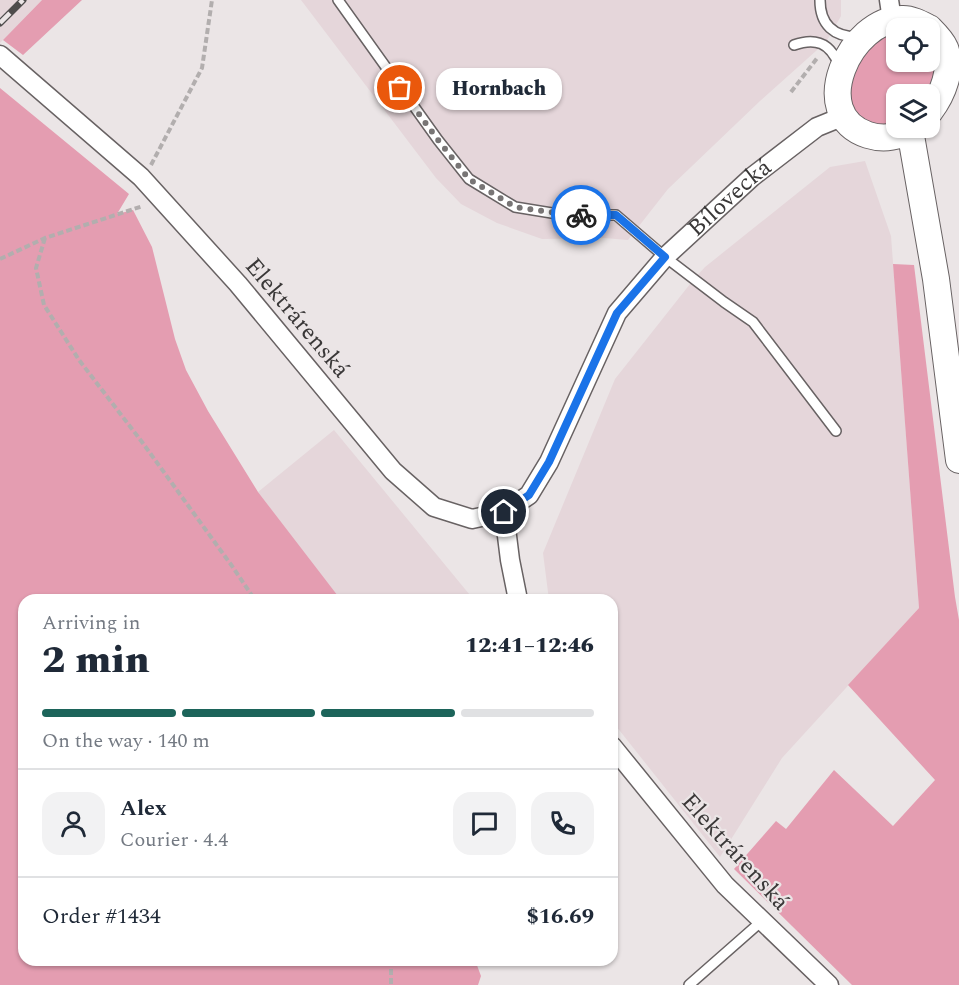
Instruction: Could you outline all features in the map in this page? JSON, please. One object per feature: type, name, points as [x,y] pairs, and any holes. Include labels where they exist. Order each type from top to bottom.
[{"type":"main road","points":[[886,137],[875,137],[857,130],[844,116],[837,98],[837,88],[853,49],[890,10]]},
{"type":"main road","points":[[940,36],[948,63],[946,80],[940,93]]},
{"type":"main road","points":[[912,138],[955,402],[959,459]]},
{"type":"street","name":"Elektrárenská","points":[[5,60],[141,177],[238,284],[393,471],[434,507],[472,519],[504,512]]},
{"type":"street","name":"Bílovecká","points":[[504,512],[529,495],[549,462],[617,313],[665,257],[752,177],[817,127],[844,116]]},
{"type":"street","points":[[504,512],[517,594]]},
{"type":"street","name":"Elektrárenská","points":[[618,753],[725,885],[830,985]]},
{"type":"lane","points":[[338,0],[438,140],[469,179],[515,207],[564,214],[616,215],[665,257],[753,322],[836,431]]},
{"type":"lane","points":[[820,0],[820,12],[828,27],[840,35],[864,37]]},
{"type":"lane","points":[[794,45],[805,41],[816,41],[827,46],[836,57],[842,72]]},
{"type":"lane","points":[[689,985],[763,920]]},
{"type":"path","points":[[141,177],[149,169],[202,68],[212,0]]},
{"type":"path","points":[[791,92],[821,53]]},
{"type":"path","points":[[0,259],[45,238],[160,199]]},
{"type":"path","points":[[45,238],[36,268],[44,305],[79,360],[142,442],[251,594]]},
{"type":"path","points":[[391,966],[391,985]]},
{"type":"shaded area","points":[[0,0],[42,0],[0,43]]},
{"type":"shaded area","points":[[42,0],[82,0],[23,55],[3,40]]},
{"type":"shaded area","points":[[301,0],[841,0],[841,16],[826,42],[668,189],[628,240],[542,239],[497,223],[461,204],[436,178]]},
{"type":"shaded area","points":[[886,36],[886,72],[935,72],[931,84],[886,84],[886,125],[877,125],[858,116],[850,100],[850,90],[858,62],[869,48]]},
{"type":"shaded area","points":[[0,88],[129,194],[117,214],[133,210],[152,247],[175,339],[186,370],[208,411],[258,492],[336,594],[18,594],[18,966],[477,966],[481,976],[478,985],[0,985]]},
{"type":"shaded area","points":[[865,161],[891,236],[919,608],[782,758],[720,857],[618,729],[618,594],[548,594],[543,553],[615,379],[705,267],[830,167]]},
{"type":"shaded area","points":[[893,264],[914,265],[959,620],[959,985],[852,985],[734,869],[776,821],[786,829],[834,770],[893,826],[935,780],[848,685],[919,608]]},
{"type":"shaded area","points":[[334,430],[469,594],[334,594],[258,492]]},
{"type":"railway","points":[[0,23],[23,0]]},
{"type":"way so far","points":[[400,88],[469,179],[515,207],[581,215]]},
{"type":"place","name":"Hornbach","points":[[400,88]]},
{"type":"route","points":[[504,512],[529,495],[549,462],[617,313],[665,257],[616,215],[581,215]]}]
